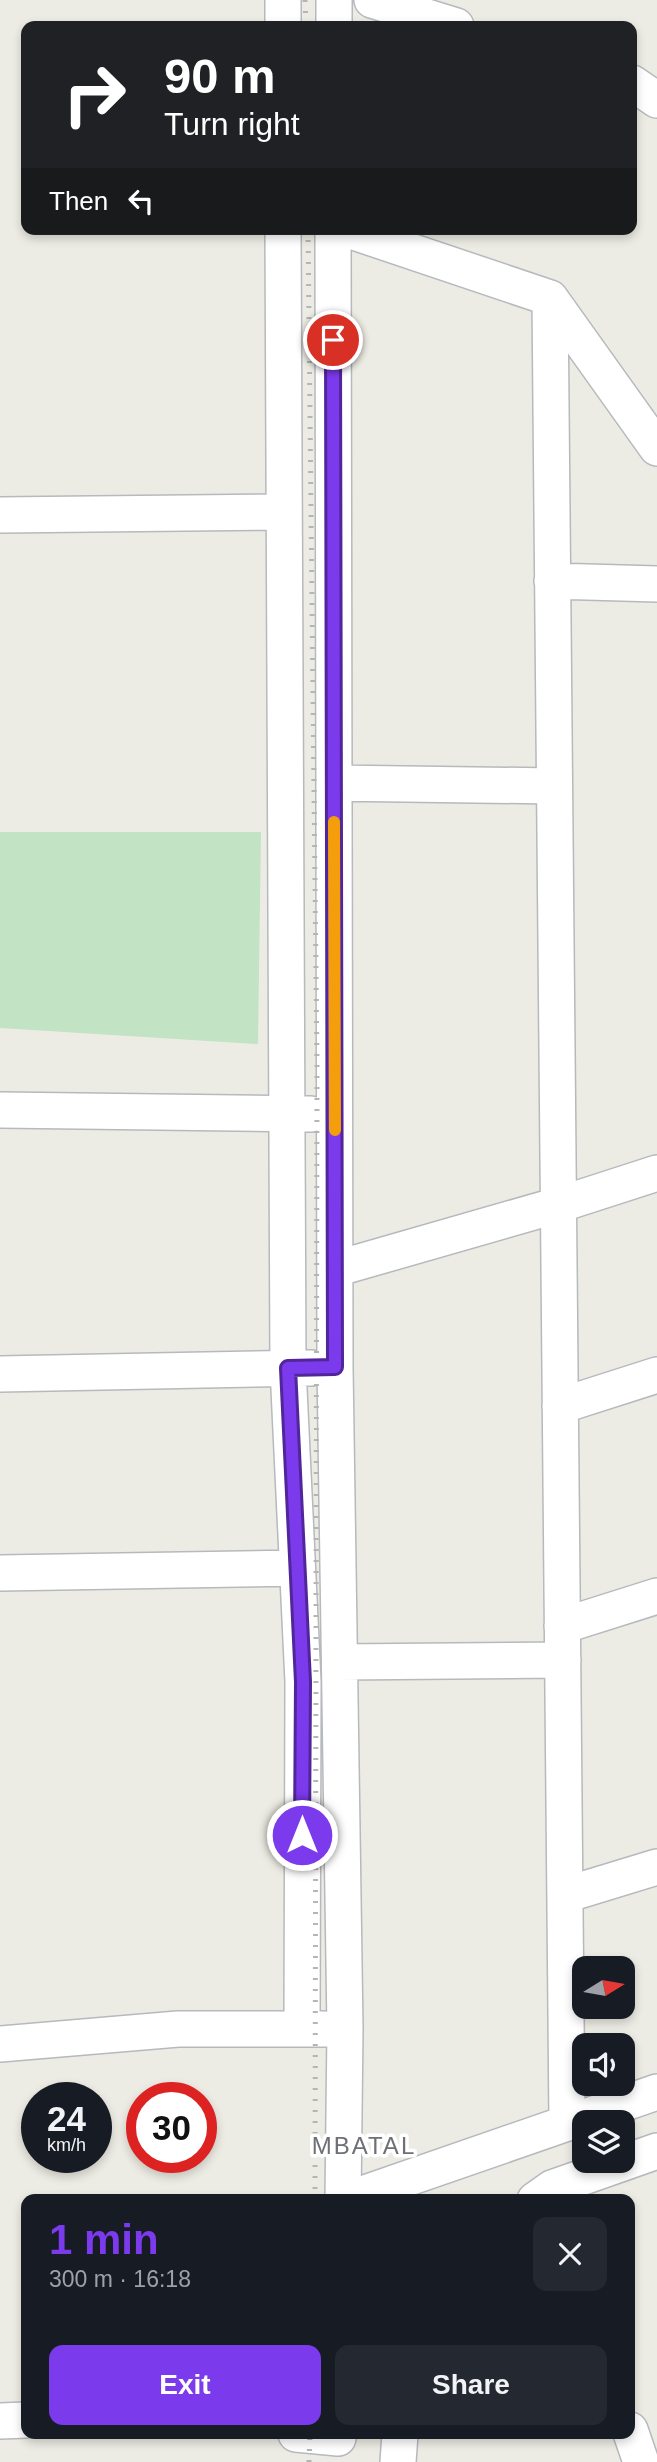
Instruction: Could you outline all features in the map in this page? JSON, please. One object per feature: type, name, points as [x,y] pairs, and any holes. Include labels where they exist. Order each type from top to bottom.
[{"type":"street","points":[[283,0],[283,21]]},
{"type":"street","points":[[334,0],[334,21]]},
{"type":"street","points":[[372,0],[440,21]]},
{"type":"street","points":[[637,86],[657,100]]},
{"type":"street","points":[[283,235],[288,1368],[303,1682],[302,2029]]},
{"type":"street","points":[[333,235],[335,1367],[345,2029],[344,2194]]},
{"type":"street","points":[[363,235],[550,298],[657,448]]},
{"type":"street","points":[[550,298],[567,2123]]},
{"type":"street","points":[[0,514],[283,512]]},
{"type":"street","points":[[552,581],[657,584]]},
{"type":"street","points":[[334,783],[554,786]]},
{"type":"street","points":[[0,1110],[335,1115]]},
{"type":"street","points":[[335,1269],[558,1205],[657,1173]]},
{"type":"street","points":[[0,1374],[335,1367]]},
{"type":"street","points":[[560,1406],[657,1375]]},
{"type":"street","points":[[0,1573],[298,1567]]},
{"type":"street","points":[[340,1662],[562,1643],[657,1596]]},
{"type":"street","points":[[565,1895],[657,1867]]},
{"type":"street","points":[[0,2044],[178,2029],[345,2029]]},
{"type":"street","points":[[361,2194],[657,2092]]},
{"type":"street","points":[[552,2194],[657,2151]]},
{"type":"street","points":[[0,2421],[21,2420]]},
{"type":"street","points":[[315,2439],[337,2445]]},
{"type":"street","points":[[398,2462],[400,2439]]},
{"type":"street","points":[[633,2439],[640,2462]]},
{"type":"green space","points":[[0,832],[261,832],[258,1044],[0,1028]]},
{"type":"railway","points":[[305,0],[306,21]]},
{"type":"railway","points":[[308,235],[317,1066],[315,2194]]},
{"type":"railway","points":[[309,2462],[310,2439]]},
{"type":"slow traffic","points":[[334,822],[335,1130]]},
{"type":"district","name":"MBATAL","points":[[364,2145]]},
{"type":"route","points":[[302,1835],[303,1682],[288,1368],[335,1367],[333,340]]}]
